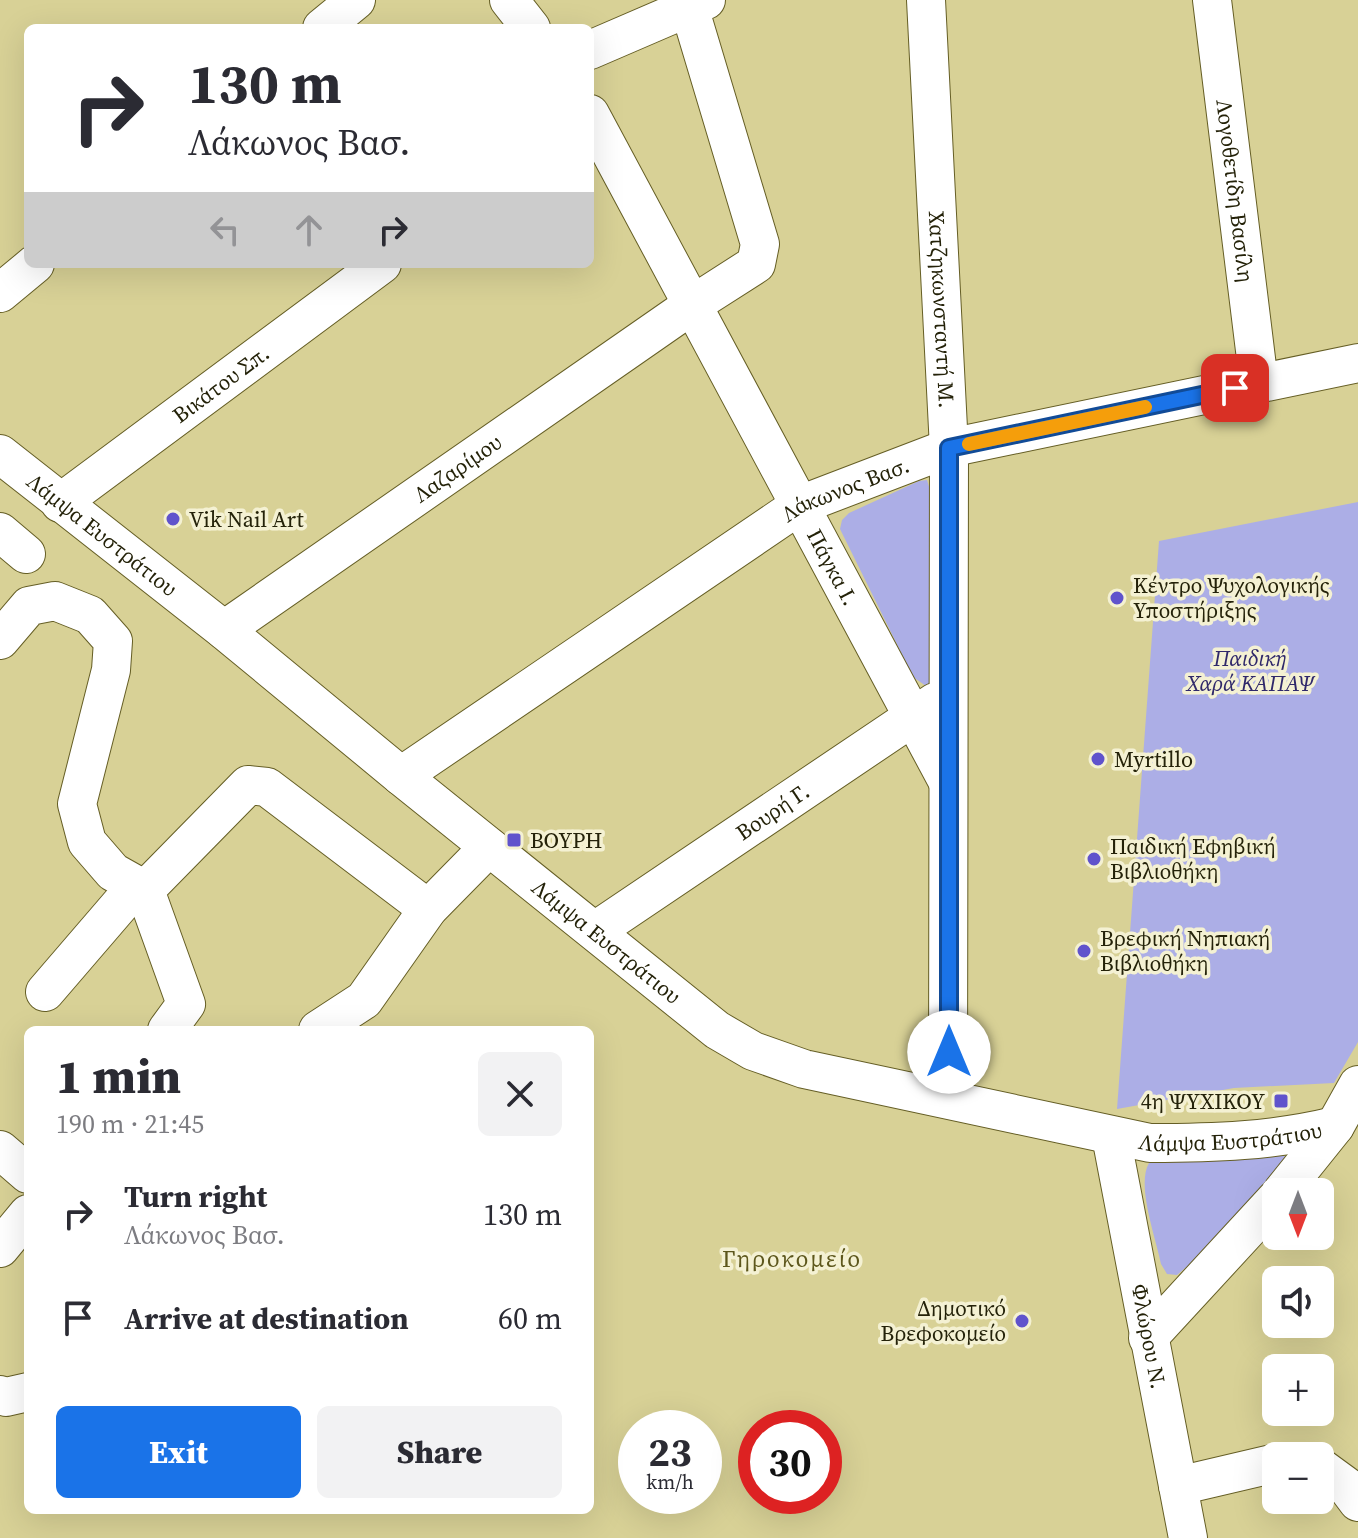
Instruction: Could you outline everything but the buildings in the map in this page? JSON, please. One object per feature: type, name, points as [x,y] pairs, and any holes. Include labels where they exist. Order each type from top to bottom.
[{"type":"street","points":[[327,24],[356,0]]},
{"type":"street","points":[[509,0],[528,24]]},
{"type":"street","name":"Χατζηκωνσταντή Μ.","points":[[926,0],[949,448],[948,1098]]},
{"type":"street","name":"Λογοθετίδη Βασίλη","points":[[1212,0],[1259,383]]},
{"type":"street","points":[[594,48],[697,3],[760,244],[756,264],[692,305]]},
{"type":"street","name":"Πάγκα Ι.","points":[[594,121],[950,786]]},
{"type":"street","points":[[0,293],[30,268]]},
{"type":"street","name":"Βικάτου Σπ.","points":[[60,503],[377,268]]},
{"type":"street","name":"Λαζαρίμου","points":[[224,630],[692,305]]},
{"type":"street","name":"Λάκωνος Βασ.","points":[[401,776],[800,505],[949,448],[1358,363]]},
{"type":"street","name":"Λάμψα Ευστράτιου","points":[[0,454],[224,630],[717,1030],[753,1051],[804,1069],[1150,1143],[1346,1136]]},
{"type":"street","points":[[0,640],[29,606],[55,601],[90,615],[113,641],[111,670],[77,804],[87,842],[113,872],[141,888],[186,1004],[170,1026]]},
{"type":"street","name":"Βουρή Γ.","points":[[595,931],[950,692]]},
{"type":"street","points":[[45,992],[141,888],[248,785],[267,787],[428,909]]},
{"type":"street","points":[[324,1026],[364,1000],[428,909],[489,847]]},
{"type":"street","points":[[1298,1178],[1346,1136],[1358,1085]]},
{"type":"street","name":"Φλώρου Ν.","points":[[1111,1136],[1188,1538]]},
{"type":"street","points":[[0,1150],[24,1171]]},
{"type":"street","points":[[1148,1338],[1262,1214]]},
{"type":"street","points":[[0,1248],[24,1219]]},
{"type":"street","points":[[0,1395],[6,1397],[24,1393]]},
{"type":"street","points":[[1178,1486],[1262,1466]]},
{"type":"street","points":[[1334,1477],[1346,1486],[1358,1502]]},
{"type":"green space","points":[[927,480],[930,490],[934,685],[926,686],[913,677],[840,529],[842,520],[849,513]]},
{"type":"green space","name":"Παιδική Χαρά ΚΑΠΑΨ","points":[[1358,502],[1358,1042],[1334,1083],[1234,1088],[1117,1109],[1159,541]]},
{"type":"green space","points":[[1277,1151],[1286,1157],[1285,1170],[1278,1178],[1262,1178],[1262,1197],[1240,1222],[1177,1275],[1167,1274],[1161,1264],[1146,1198],[1149,1163],[1164,1157]]},
{"type":"slow traffic","points":[[969,444],[1145,407]]},
{"type":"place","name":"Vik Nail Art","points":[[173,519]]},
{"type":"place","name":"Κέντρο Ψυχολογικής Υποστήριξης","points":[[1117,598]]},
{"type":"place","name":"Myrtillo","points":[[1098,759]]},
{"type":"place","name":"ΒΟΥΡΗ","points":[[514,840]]},
{"type":"place","name":"Παιδική Εφηβική Βιβλιοθήκη","points":[[1094,859]]},
{"type":"place","name":"Βρεφική Νηπιακή Βιβλιοθήκη","points":[[1084,951]]},
{"type":"place","name":"4η ΨΥΧΙΚΟΥ","points":[[1281,1101]]},
{"type":"place","name":"Δημοτικό Βρεφοκομείο","points":[[1022,1321]]},
{"type":"district","name":"Γηροκομείο","points":[[792,1258]]},
{"type":"route","points":[[949,1052],[949,448],[1235,388]]}]
